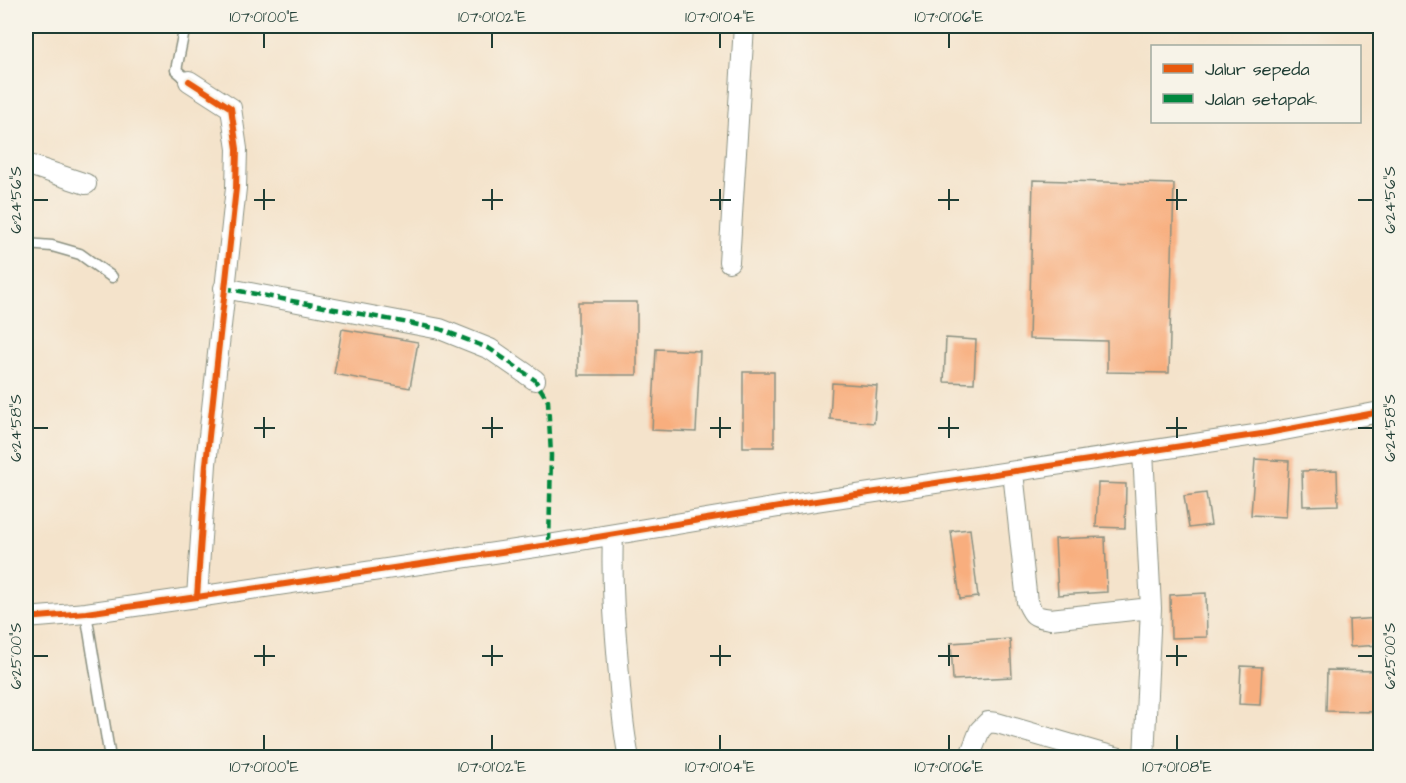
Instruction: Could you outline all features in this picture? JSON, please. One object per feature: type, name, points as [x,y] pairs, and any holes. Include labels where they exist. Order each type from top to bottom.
[{"type":"street","points":[[729,262],[744,26]]},
{"type":"street","points":[[189,81],[231,108],[237,149],[236,188],[206,464],[197,597]]},
{"type":"street","points":[[26,164],[86,184]]},
{"type":"street","points":[[224,288],[440,329],[490,349],[535,380]]},
{"type":"street","points":[[26,618],[86,613],[613,535],[803,502],[1269,433],[1380,412]]},
{"type":"street","points":[[1143,452],[1151,608],[1144,758]]},
{"type":"street","points":[[1013,472],[1027,602],[1033,614],[1050,619],[1151,608]]},
{"type":"street","points":[[613,535],[615,638],[624,737],[629,758]]},
{"type":"street","points":[[969,758],[980,730],[988,722],[1099,755],[1119,758]]},
{"type":"lane","points":[[185,26],[176,70],[189,81]]},
{"type":"lane","points":[[26,244],[52,246],[80,254],[112,277]]},
{"type":"lane","points":[[86,613],[110,758]]},
{"type":"building","points":[[1033,180],[1174,184],[1169,373],[1107,372],[1107,341],[1029,339]]},
{"type":"building","points":[[578,302],[637,302],[637,375],[578,375]]},
{"type":"building","points":[[342,329],[418,342],[410,388],[334,374]]},
{"type":"building","points":[[946,338],[976,340],[974,383],[944,382]]},
{"type":"building","points":[[656,349],[700,351],[696,432],[652,430]]},
{"type":"building","points":[[743,372],[774,372],[774,447],[743,447]]},
{"type":"building","points":[[832,383],[877,386],[874,423],[830,419]]},
{"type":"building","points":[[1255,459],[1289,461],[1286,517],[1251,515]]},
{"type":"building","points":[[1337,470],[1338,505],[1303,506],[1302,471]]},
{"type":"building","points":[[1098,483],[1126,484],[1125,528],[1096,527]]},
{"type":"building","points":[[1206,493],[1211,525],[1189,528],[1184,496]]},
{"type":"building","points":[[970,529],[978,597],[960,599],[951,531]]},
{"type":"building","points":[[1105,537],[1107,592],[1058,595],[1055,539]]},
{"type":"building","points":[[1206,593],[1207,637],[1171,638],[1170,595]]},
{"type":"building","points":[[1380,618],[1380,645],[1350,647],[1349,620]]},
{"type":"building","points":[[1010,639],[1012,677],[953,680],[951,643]]},
{"type":"building","points":[[1241,666],[1262,667],[1260,705],[1239,704]]},
{"type":"building","points":[[1327,670],[1379,671],[1378,712],[1326,711]]},
{"type":"marked path","points":[[224,288],[440,329],[490,349],[535,380],[548,401],[551,455],[549,545]]},
{"type":"cycle path","points":[[189,81],[231,108],[237,149],[236,188],[206,464],[197,597]]},
{"type":"cycle path","points":[[26,618],[86,613],[549,545],[803,503],[1268,433],[1380,412]]}]
